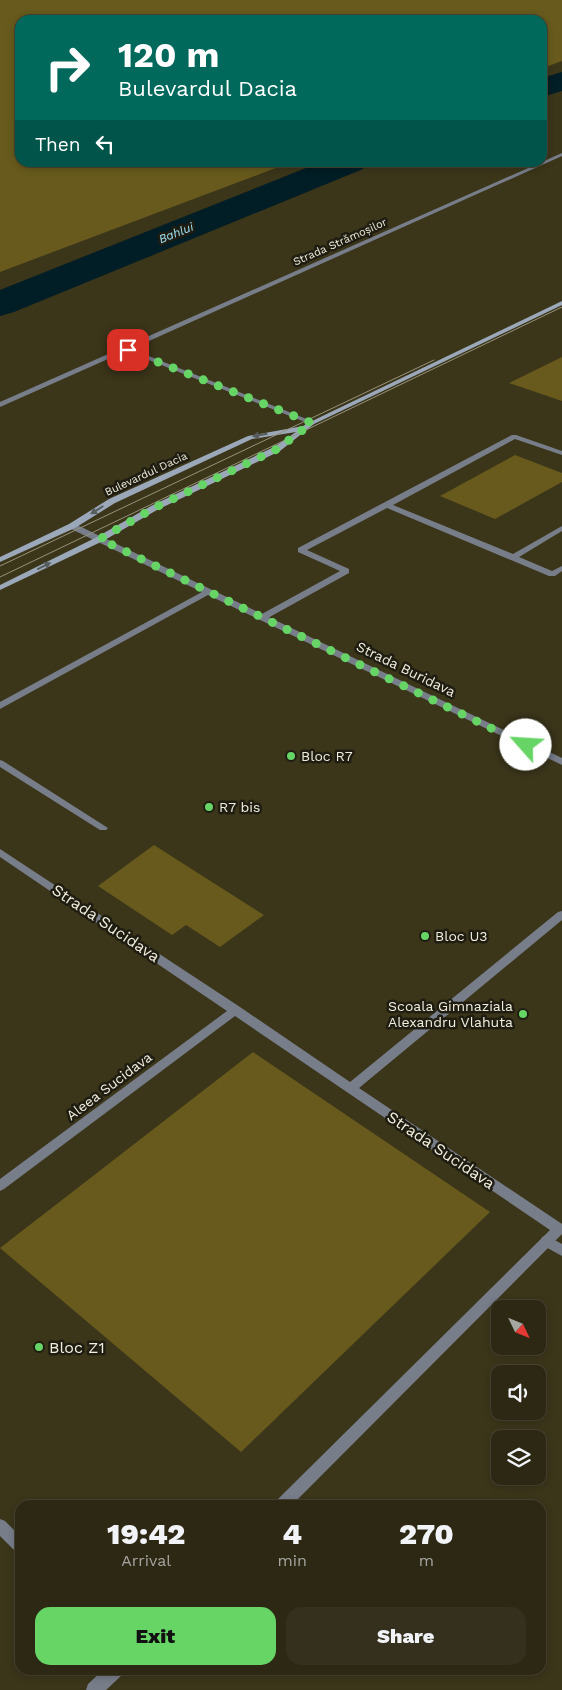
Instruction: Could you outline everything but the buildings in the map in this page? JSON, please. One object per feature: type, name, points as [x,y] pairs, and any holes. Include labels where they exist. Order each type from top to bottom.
[{"type":"street","name":"Strada Strămoșilor","points":[[547,161],[562,154]]},
{"type":"street","name":"Strada Strămoșilor","points":[[0,405],[128,350],[220,306],[533,167]]},
{"type":"street","name":"Bulevardul Dacia","points":[[0,588],[100,539],[154,508],[277,449],[310,425],[562,303]]},
{"type":"street","points":[[128,350],[310,425]]},
{"type":"street","name":"Bulevardul Dacia","points":[[0,560],[72,526],[112,501],[250,437],[310,425]]},
{"type":"street","points":[[263,617],[346,571],[300,550],[514,436],[562,453]]},
{"type":"street","points":[[386,505],[552,574],[562,568]]},
{"type":"street","name":"Strada Buridava","points":[[72,526],[562,762]]},
{"type":"street","points":[[513,557],[562,528]]},
{"type":"street","points":[[0,706],[209,591]]},
{"type":"street","points":[[0,763],[104,828]]},
{"type":"street","name":"Strada Sucidava","points":[[0,852],[561,1229],[287,1500]]},
{"type":"street","points":[[350,1089],[562,914]]},
{"type":"street","name":"Aleea Sucidava","points":[[0,1186],[236,1010]]},
{"type":"street","points":[[547,1241],[562,1251]]},
{"type":"street","points":[[0,1526],[15,1541]]},
{"type":"street","points":[[94,1690],[110,1675]]},
{"type":"shaded area","points":[[0,0],[562,0],[562,61],[547,67],[547,15],[15,15],[15,167],[278,167],[0,272]]},
{"type":"shaded area","points":[[562,357],[562,401],[509,383]]},
{"type":"shaded area","points":[[515,455],[562,473],[562,482],[495,519],[440,496]]},
{"type":"shaded area","points":[[154,845],[264,915],[220,947],[186,925],[172,935],[98,886]]},
{"type":"shaded area","points":[[253,1052],[490,1212],[241,1452],[0,1248]]},
{"type":"waterway","name":"Bahlui","points":[[547,86],[562,81]]},
{"type":"waterway","name":"Bahlui","points":[[0,304],[339,167]]},
{"type":"tram line","points":[[0,577],[562,307]]},
{"type":"tram line","points":[[0,566],[434,360]]},
{"type":"place","name":"Bloc R7","points":[[291,756]]},
{"type":"place","name":"R7 bis","points":[[209,807]]},
{"type":"place","name":"Bloc U3","points":[[425,936]]},
{"type":"place","name":"Scoala Gimnaziala Alexandru Vlahuta","points":[[523,1014]]},
{"type":"place","name":"Bloc Z1","points":[[39,1347]]},
{"type":"route","points":[[128,350],[312,423],[277,449],[154,508],[100,539],[526,745]]}]
